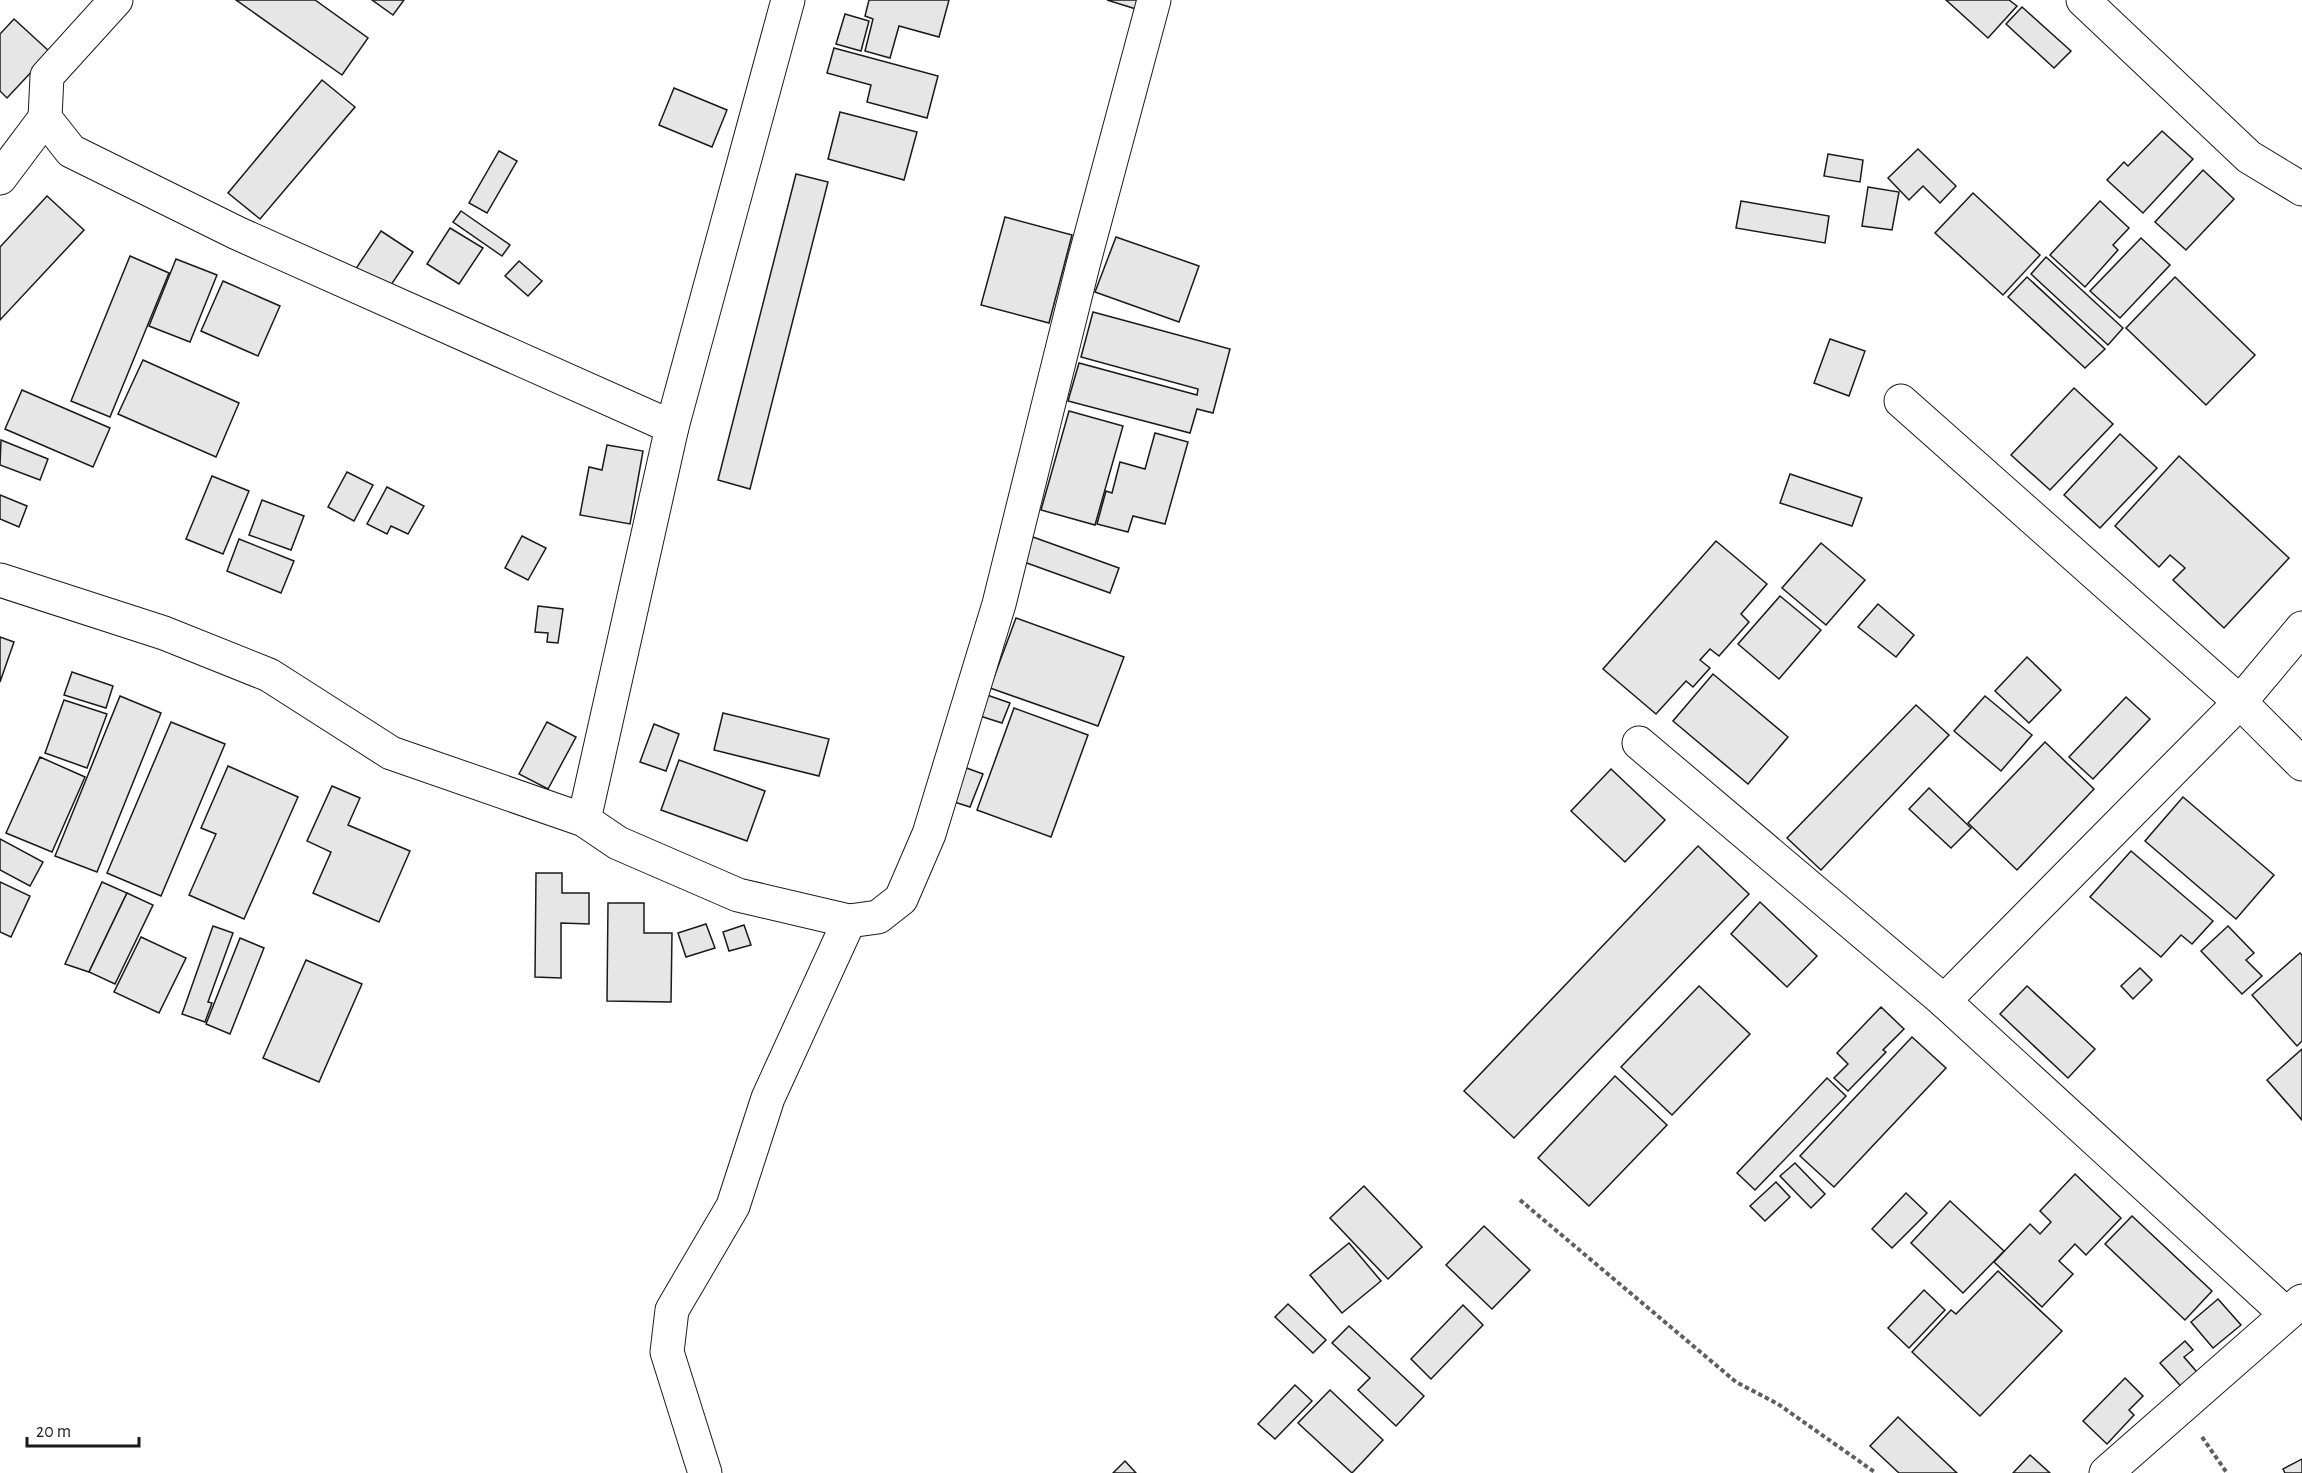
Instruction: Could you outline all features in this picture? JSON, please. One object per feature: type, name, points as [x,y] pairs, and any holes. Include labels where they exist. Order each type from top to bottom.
[{"type":"street","points":[[0,178],[45,118],[47,76],[116,0]]},
{"type":"street","points":[[584,820],[672,427],[788,0]]},
{"type":"street","points":[[0,580],[164,633],[269,675],[391,753],[584,820],[618,843],[738,895],[849,921],[878,917],[901,899],[929,834],[999,604],[1083,265],[1154,0]]},
{"type":"street","points":[[2083,0],[2249,157],[2302,189]]},
{"type":"street","points":[[45,118],[71,151],[226,228],[672,427]]},
{"type":"street","points":[[1901,401],[2240,702],[2302,764]]},
{"type":"street","points":[[1944,1001],[2240,702],[2302,628]]},
{"type":"street","points":[[1640,743],[1944,1001],[2294,1307],[2106,1473]]},
{"type":"street","points":[[705,1473],[667,1352],[672,1310],[732,1206],[768,1098],[849,921]]},
{"type":"path","points":[[1520,1200],[1736,1382],[1778,1404],[1876,1473]]},
{"type":"path","points":[[2182,1406],[2227,1473]]},
{"type":"building","points":[[236,0],[315,0],[368,38],[342,75]]},
{"type":"building","points":[[372,0],[404,0],[393,15]]},
{"type":"building","points":[[869,0],[949,0],[939,37],[899,26],[890,58],[865,51],[873,19],[865,16]]},
{"type":"building","points":[[1107,0],[1139,0],[1136,9]]},
{"type":"building","points":[[1946,0],[2009,0],[2017,6],[1988,38]]},
{"type":"building","points":[[2022,7],[2071,51],[2054,68],[2006,24]]},
{"type":"building","points":[[845,14],[869,21],[861,51],[836,44]]},
{"type":"building","points":[[14,19],[50,52],[7,98],[0,91],[0,34]]},
{"type":"building","points":[[834,48],[938,76],[927,118],[867,102],[871,85],[827,73]]},
{"type":"building","points":[[322,80],[355,107],[260,219],[228,193]]},
{"type":"building","points":[[674,88],[727,110],[712,147],[659,125]]},
{"type":"building","points":[[840,112],[917,132],[904,180],[828,159]]},
{"type":"building","points":[[2162,131],[2193,159],[2143,213],[2107,180],[2124,162],[2128,166]]},
{"type":"building","points":[[1918,149],[1956,186],[1940,203],[1923,186],[1909,200],[1888,178]]},
{"type":"building","points":[[499,151],[517,161],[487,213],[469,203]]},
{"type":"building","points":[[1828,154],[1863,160],[1860,182],[1824,176]]},
{"type":"building","points":[[2203,170],[2234,199],[2186,250],[2155,222]]},
{"type":"building","points":[[796,174],[828,182],[750,489],[718,480]]},
{"type":"building","points":[[1868,187],[1899,192],[1892,230],[1862,226]]},
{"type":"building","points":[[1973,193],[2040,255],[2003,295],[1935,233]]},
{"type":"building","points":[[47,196],[84,230],[0,320],[0,247]]},
{"type":"building","points":[[1741,201],[1829,216],[1825,243],[1736,228]]},
{"type":"building","points":[[2100,201],[2129,228],[2113,245],[2118,250],[2085,287],[2050,255]]},
{"type":"building","points":[[461,211],[510,245],[502,256],[453,222]]},
{"type":"building","points":[[1005,217],[1072,235],[1049,323],[981,305]]},
{"type":"building","points":[[450,228],[483,248],[459,284],[427,264]]},
{"type":"building","points":[[381,231],[413,252],[387,291],[355,270]]},
{"type":"building","points":[[1116,237],[1199,266],[1179,322],[1095,292]]},
{"type":"building","points":[[2141,238],[2170,265],[2120,318],[2090,291]]},
{"type":"building","points":[[130,256],[169,273],[110,417],[71,401]]},
{"type":"building","points":[[2046,257],[2123,328],[2108,345],[2031,274]]},
{"type":"building","points":[[176,259],[217,275],[190,342],[149,326]]},
{"type":"building","points":[[519,261],[542,281],[528,296],[505,276]]},
{"type":"building","points":[[2027,277],[2105,349],[2085,368],[2008,297]]},
{"type":"building","points":[[2175,277],[2255,355],[2206,405],[2126,328]]},
{"type":"building","points":[[223,281],[280,306],[258,356],[201,331]]},
{"type":"building","points":[[1093,312],[1230,349],[1213,413],[1197,409],[1190,433],[1068,401],[1079,363],[1197,395],[1198,389],[1081,357]]},
{"type":"building","points":[[1830,339],[1865,351],[1849,396],[1814,383]]},
{"type":"building","points":[[143,360],[239,403],[216,457],[118,414]]},
{"type":"building","points":[[2074,388],[2113,424],[2050,490],[2011,455]]},
{"type":"building","points":[[22,390],[110,428],[93,467],[5,429]]},
{"type":"building","points":[[1069,411],[1123,426],[1095,525],[1041,510]]},
{"type":"building","points":[[1155,433],[1188,442],[1165,524],[1133,516],[1128,532],[1097,524],[1106,491],[1112,493],[1120,462],[1145,469]]},
{"type":"building","points":[[2120,434],[2157,468],[2100,528],[2064,495]]},
{"type":"building","points":[[1,440],[48,459],[40,480],[0,465]]},
{"type":"building","points":[[607,445],[643,451],[630,524],[580,515],[589,467],[602,470]]},
{"type":"building","points":[[2179,456],[2289,558],[2224,628],[2173,580],[2185,568],[2170,555],[2159,567],[2115,526]]},
{"type":"building","points":[[347,472],[373,485],[354,521],[328,507]]},
{"type":"building","points":[[1790,474],[1862,498],[1852,526],[1780,503]]},
{"type":"building","points":[[212,476],[249,491],[223,554],[186,539]]},
{"type":"building","points":[[387,487],[424,506],[408,534],[391,526],[387,534],[367,524]]},
{"type":"building","points":[[0,495],[27,506],[19,527],[0,519]]},
{"type":"building","points":[[262,500],[304,516],[291,550],[249,535]]},
{"type":"building","points":[[522,536],[546,548],[528,580],[505,568]]},
{"type":"building","points":[[1033,537],[1119,568],[1110,593],[1024,562]]},
{"type":"building","points":[[239,539],[294,561],[281,593],[227,571]]},
{"type":"building","points":[[1716,541],[1767,584],[1741,614],[1749,622],[1719,656],[1710,649],[1700,660],[1710,668],[1693,687],[1686,681],[1656,714],[1603,669]]},
{"type":"building","points":[[1821,543],[1865,580],[1826,625],[1782,588]]},
{"type":"building","points":[[1780,596],[1821,630],[1779,679],[1738,644]]},
{"type":"building","points":[[1878,604],[1914,635],[1896,657],[1858,627]]},
{"type":"building","points":[[538,606],[563,609],[558,643],[547,642],[548,633],[535,632]]},
{"type":"building","points":[[1016,618],[1124,657],[1098,726],[990,688]]},
{"type":"building","points":[[0,637],[14,642],[0,682]]},
{"type":"building","points":[[2027,657],[2061,690],[2029,723],[1995,691]]},
{"type":"building","points":[[72,672],[113,686],[106,708],[64,695]]},
{"type":"building","points":[[1713,674],[1788,737],[1748,784],[1673,721]]},
{"type":"building","points":[[987,695],[1010,703],[1002,723],[980,716]]},
{"type":"building","points":[[120,696],[161,713],[97,872],[55,856]]},
{"type":"building","points":[[1985,696],[2032,735],[2001,771],[1954,731]]},
{"type":"building","points":[[2126,697],[2150,719],[2093,779],[2069,757]]},
{"type":"building","points":[[64,700],[107,714],[87,768],[45,753]]},
{"type":"building","points":[[1916,705],[1949,735],[1821,870],[1787,838]]},
{"type":"building","points":[[1014,708],[1088,735],[1051,837],[977,810]]},
{"type":"building","points":[[723,713],[829,739],[819,776],[714,750]]},
{"type":"building","points":[[171,722],[225,744],[161,896],[107,873]]},
{"type":"building","points":[[547,722],[576,737],[548,789],[519,774]]},
{"type":"building","points":[[654,724],[679,734],[666,771],[640,762]]},
{"type":"building","points":[[2045,742],[2094,789],[2017,870],[1968,823]]},
{"type":"building","points":[[40,757],[85,777],[52,852],[6,833]]},
{"type":"building","points":[[679,760],[765,791],[747,841],[661,810]]},
{"type":"building","points":[[228,766],[298,797],[244,919],[189,895],[216,834],[201,828]]},
{"type":"building","points":[[961,766],[983,774],[970,807],[948,800]]},
{"type":"building","points":[[1611,769],[1665,820],[1625,862],[1571,811]]},
{"type":"building","points":[[332,786],[360,798],[348,825],[410,851],[379,922],[313,893],[331,852],[307,841]]},
{"type":"building","points":[[1929,788],[1971,828],[1951,848],[1909,809]]},
{"type":"building","points":[[2183,797],[2274,875],[2236,919],[2145,841]]},
{"type":"building","points":[[0,839],[43,862],[30,886],[0,870]]},
{"type":"building","points":[[1698,846],[1749,894],[1514,1138],[1464,1091]]},
{"type":"building","points":[[2131,851],[2213,921],[2192,944],[2181,935],[2161,957],[2090,897]]},
{"type":"building","points":[[536,873],[562,873],[562,893],[589,893],[589,924],[561,923],[561,978],[535,977]]},
{"type":"building","points":[[0,882],[30,896],[11,937],[0,932]]},
{"type":"building","points":[[102,882],[127,893],[89,972],[65,964]]},
{"type":"building","points":[[127,893],[153,905],[115,984],[89,972]]},
{"type":"building","points":[[1760,902],[1817,956],[1787,987],[1731,934]]},
{"type":"building","points":[[608,903],[644,903],[644,933],[672,933],[671,1002],[607,1001]]},
{"type":"building","points":[[706,924],[715,948],[686,957],[678,933]]},
{"type":"building","points":[[744,925],[751,945],[729,951],[723,932]]},
{"type":"building","points":[[213,926],[233,933],[208,1002],[212,1003],[205,1022],[182,1014]]},
{"type":"building","points":[[2228,926],[2254,953],[2246,960],[2262,976],[2242,994],[2201,951]]},
{"type":"building","points":[[141,937],[186,958],[159,1013],[114,992]]},
{"type":"building","points":[[240,938],[264,948],[230,1034],[206,1024]]},
{"type":"building","points":[[2300,953],[2302,955],[2302,1041],[2297,1046],[2252,995]]},
{"type":"building","points":[[306,960],[362,984],[319,1082],[263,1058]]},
{"type":"building","points":[[2140,968],[2152,980],[2133,999],[2121,986]]},
{"type":"building","points":[[1699,986],[1750,1034],[1672,1115],[1621,1067]]},
{"type":"building","points":[[2027,986],[2095,1049],[2068,1078],[2000,1014]]},
{"type":"building","points":[[1881,1007],[1904,1029],[1883,1050],[1886,1052],[1848,1091],[1834,1078],[1848,1064],[1837,1053]]},
{"type":"building","points":[[1912,1037],[1946,1068],[1834,1187],[1800,1156]]},
{"type":"building","points":[[2302,1049],[2302,1120],[2267,1080]]},
{"type":"building","points":[[1615,1076],[1667,1125],[1589,1206],[1538,1158]]},
{"type":"building","points":[[1827,1078],[1846,1096],[1755,1190],[1737,1173]]},
{"type":"building","points":[[1795,1163],[1825,1194],[1811,1208],[1780,1176]]},
{"type":"building","points":[[2075,1174],[2121,1218],[2086,1255],[2075,1244],[2059,1261],[2073,1274],[2042,1307],[1994,1262],[2030,1224],[2040,1234],[2051,1222],[2040,1211]]},
{"type":"building","points":[[1776,1182],[1790,1197],[1765,1221],[1750,1206]]},
{"type":"building","points":[[1364,1186],[1422,1247],[1388,1279],[1330,1218]]},
{"type":"building","points":[[1906,1193],[1927,1213],[1892,1248],[1872,1229]]},
{"type":"building","points":[[1950,1201],[2004,1251],[1963,1293],[1911,1243]]},
{"type":"building","points":[[2132,1216],[2212,1291],[2185,1320],[2105,1244]]},
{"type":"building","points":[[1484,1226],[1530,1270],[1492,1309],[1446,1265]]},
{"type":"building","points":[[1349,1243],[1381,1281],[1342,1313],[1310,1275]]},
{"type":"building","points":[[1998,1271],[2062,1331],[1980,1416],[1912,1352],[1951,1310],[1956,1314]]},
{"type":"building","points":[[1924,1290],[1945,1310],[1909,1348],[1888,1328]]},
{"type":"building","points":[[2218,1299],[2241,1325],[2213,1348],[2191,1322]]},
{"type":"building","points":[[1288,1304],[1326,1340],[1313,1353],[1275,1317]]},
{"type":"building","points":[[1463,1305],[1483,1325],[1431,1379],[1411,1359]]},
{"type":"building","points":[[1349,1326],[1424,1396],[1396,1426],[1358,1390],[1370,1378],[1332,1343]]},
{"type":"building","points":[[2185,1341],[2193,1350],[2184,1357],[2203,1379],[2187,1393],[2160,1363]]},
{"type":"building","points":[[2125,1378],[2143,1396],[2129,1410],[2134,1415],[2107,1444],[2083,1421]]},
{"type":"building","points":[[1295,1385],[1312,1401],[1275,1439],[1258,1424]]},
{"type":"building","points":[[1330,1390],[1383,1440],[1352,1473],[1298,1423]]},
{"type":"building","points":[[1898,1417],[1957,1473],[1899,1473],[1870,1446]]},
{"type":"building","points":[[2030,1455],[2050,1473],[2013,1473]]},
{"type":"building","points":[[2302,1459],[2302,1473],[2285,1473],[2283,1469]]},
{"type":"building","points":[[1125,1461],[1136,1473],[1113,1473]]}]
